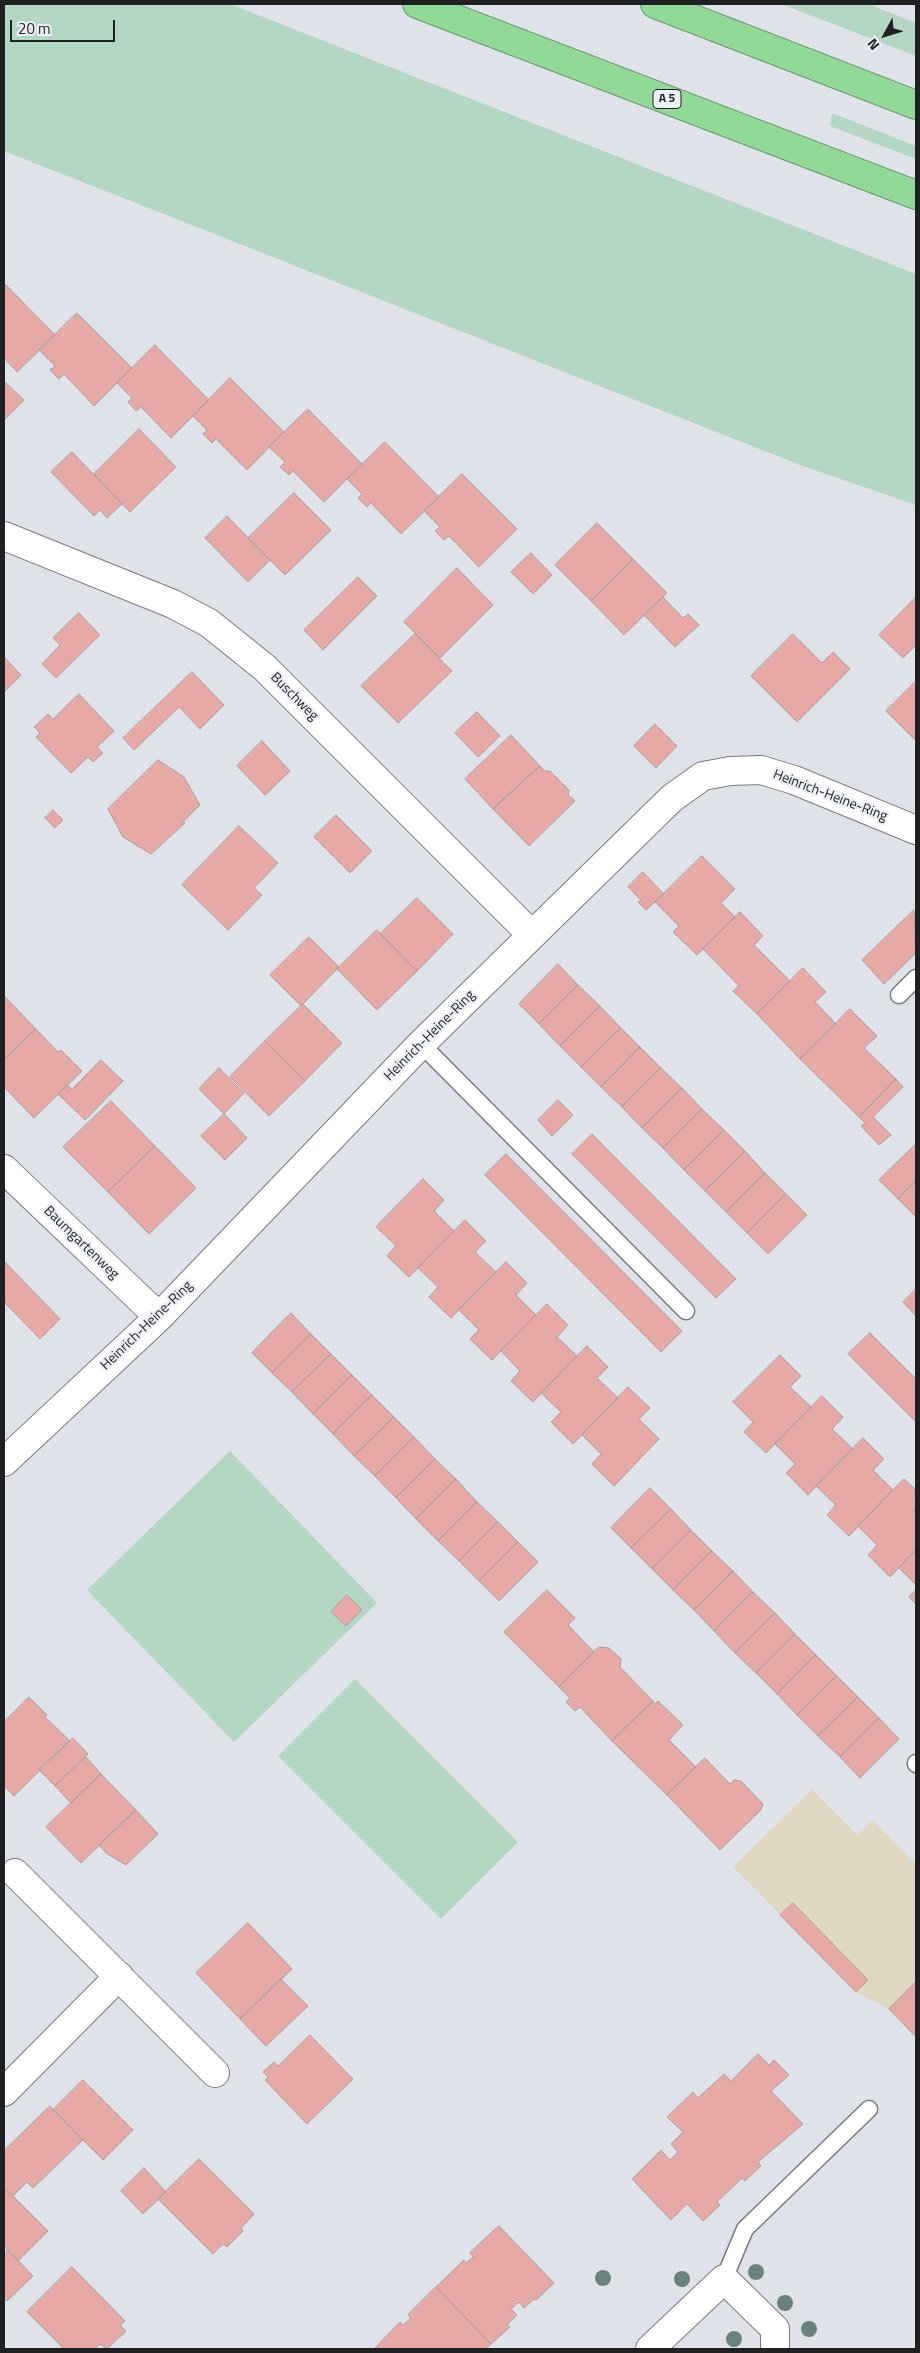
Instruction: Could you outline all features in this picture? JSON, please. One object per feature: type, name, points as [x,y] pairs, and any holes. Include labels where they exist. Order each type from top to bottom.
[{"type":"highway","name":"A 5","points":[[418,4],[916,195]]},
{"type":"highway","points":[[656,4],[916,105]]},
{"type":"street","name":"Buschweg","points":[[4,536],[173,604],[209,623],[234,641],[265,668],[532,935]]},
{"type":"street","name":"Heinrich-Heine-Ring","points":[[4,1462],[159,1317],[421,1044],[532,935],[672,798],[703,776],[730,771],[761,770],[794,780],[916,830]]},
{"type":"street","name":"Baumgartenweg","points":[[4,1169],[159,1317]]},
{"type":"street","points":[[15,1872],[215,2073]]},
{"type":"street","points":[[4,2092],[118,1976]]},
{"type":"street","points":[[650,2349],[724,2279],[774,2329],[775,2349]]},
{"type":"lane","points":[[899,995],[916,978]]},
{"type":"lane","points":[[421,1044],[686,1311]]},
{"type":"lane","points":[[724,2279],[744,2229],[869,2109]]},
{"type":"shaded area","points":[[812,1789],[858,1835],[873,1820],[916,1864],[916,2037],[889,2009],[856,1992],[733,1867]]},
{"type":"green space","points":[[4,4],[230,4],[916,274],[916,505],[800,465],[4,151]]},
{"type":"green space","points":[[781,4],[868,4],[916,23],[916,56]]},
{"type":"green space","points":[[832,113],[916,146],[916,159],[830,126]]},
{"type":"green space","points":[[230,1451],[377,1603],[234,1742],[87,1590]]},
{"type":"green space","points":[[355,1679],[518,1842],[441,1919],[278,1756]]},
{"type":"building","points":[[4,283],[55,335],[17,372],[4,358]]},
{"type":"building","points":[[77,313],[132,368],[94,406],[64,374],[59,379],[50,370],[55,366],[39,350]]},
{"type":"building","points":[[155,345],[209,400],[171,438],[141,407],[136,411],[128,402],[132,398],[117,383]]},
{"type":"building","points":[[230,378],[284,432],[247,470],[216,439],[212,443],[203,434],[207,430],[193,416]]},
{"type":"building","points":[[4,381],[24,400],[4,420]]},
{"type":"building","points":[[308,409],[362,464],[324,502],[293,471],[289,475],[280,467],[285,462],[269,447]]},
{"type":"building","points":[[139,429],[176,467],[130,512],[94,474]]},
{"type":"building","points":[[385,442],[439,497],[401,534],[371,503],[367,507],[358,498],[362,494],[347,479]]},
{"type":"building","points":[[72,452],[122,504],[107,518],[100,510],[94,516],[51,472]]},
{"type":"building","points":[[462,474],[517,529],[479,567],[449,536],[444,540],[435,531],[440,527],[424,511]]},
{"type":"building","points":[[294,493],[331,530],[285,575],[248,538]]},
{"type":"building","points":[[227,516],[270,560],[248,582],[205,538]]},
{"type":"building","points":[[597,523],[633,559],[591,601],[555,565]]},
{"type":"building","points":[[531,553],[552,575],[533,594],[511,572]]},
{"type":"building","points":[[633,559],[667,593],[624,635],[591,601]]},
{"type":"building","points":[[457,568],[493,605],[440,658],[404,622]]},
{"type":"building","points":[[358,577],[377,596],[323,650],[304,630]]},
{"type":"building","points":[[663,597],[683,618],[688,614],[699,625],[675,647],[644,615]]},
{"type":"building","points":[[916,597],[916,645],[903,658],[879,635]]},
{"type":"building","points":[[79,613],[100,635],[56,678],[42,664],[60,645],[53,638]]},
{"type":"building","points":[[415,634],[452,671],[398,723],[361,686]]},
{"type":"building","points":[[793,634],[822,663],[833,652],[850,669],[797,722],[751,676]]},
{"type":"building","points":[[4,657],[21,675],[4,692]]},
{"type":"building","points":[[192,672],[224,705],[200,729],[179,707],[134,750],[123,738]]},
{"type":"building","points":[[916,681],[916,741],[886,711]]},
{"type":"building","points":[[79,694],[114,731],[97,747],[103,753],[93,762],[88,757],[71,773],[36,737],[40,733],[34,727],[48,714],[53,719]]},
{"type":"building","points":[[477,712],[500,736],[478,757],[455,733]]},
{"type":"building","points":[[655,724],[677,746],[656,768],[634,746]]},
{"type":"building","points":[[511,735],[540,766],[493,809],[465,779]]},
{"type":"building","points":[[262,741],[290,771],[265,795],[237,766]]},
{"type":"building","points":[[158,760],[184,777],[200,805],[183,822],[185,823],[151,854],[123,837],[108,809]]},
{"type":"building","points":[[540,766],[545,771],[550,771],[569,790],[568,795],[575,801],[529,846],[493,809]]},
{"type":"building","points":[[53,810],[63,820],[55,828],[45,818]]},
{"type":"building","points":[[336,815],[372,851],[350,873],[314,837]]},
{"type":"building","points":[[239,826],[278,863],[254,888],[262,895],[228,930],[182,885]]},
{"type":"building","points":[[702,856],[735,889],[721,903],[735,917],[697,955],[673,932],[679,926],[655,902]]},
{"type":"building","points":[[643,872],[664,894],[646,910],[638,902],[641,900],[628,887]]},
{"type":"building","points":[[417,898],[453,934],[417,971],[380,934]]},
{"type":"building","points":[[914,910],[916,953],[884,984],[862,960]]},
{"type":"building","points":[[740,912],[763,936],[754,945],[790,981],[757,1014],[733,991],[739,986],[703,949]]},
{"type":"building","points":[[377,930],[417,971],[377,1010],[337,969]]},
{"type":"building","points":[[309,937],[339,967],[301,1006],[270,975]]},
{"type":"building","points":[[558,964],[578,985],[539,1024],[519,1004]]},
{"type":"building","points":[[803,968],[826,992],[815,1002],[836,1024],[800,1059],[757,1014]]},
{"type":"building","points":[[578,985],[600,1006],[560,1046],[539,1024]]},
{"type":"building","points":[[4,996],[36,1029],[4,1060]]},
{"type":"building","points":[[303,1004],[342,1043],[305,1081],[265,1041]]},
{"type":"building","points":[[600,1006],[621,1028],[581,1067],[560,1046]]},
{"type":"building","points":[[850,1009],[877,1036],[864,1048],[896,1079],[859,1117],[800,1059]]},
{"type":"building","points":[[621,1028],[640,1047],[601,1087],[581,1067]]},
{"type":"building","points":[[36,1029],[58,1052],[61,1050],[82,1071],[34,1118],[4,1087],[4,1060]]},
{"type":"building","points":[[265,1041],[305,1081],[269,1116],[230,1077]]},
{"type":"building","points":[[640,1047],[661,1068],[622,1107],[601,1087]]},
{"type":"building","points":[[101,1060],[123,1081],[85,1120],[58,1094],[67,1085],[72,1089]]},
{"type":"building","points":[[219,1068],[244,1093],[224,1114],[199,1089]]},
{"type":"building","points":[[661,1068],[682,1088],[642,1128],[622,1107]]},
{"type":"building","points":[[896,1079],[903,1087],[873,1117],[891,1135],[879,1145],[861,1126],[865,1123],[859,1117]]},
{"type":"building","points":[[682,1088],[702,1109],[663,1148],[642,1128]]},
{"type":"building","points":[[558,1100],[573,1115],[552,1136],[538,1120]]},
{"type":"building","points":[[111,1101],[155,1146],[108,1192],[63,1147]]},
{"type":"building","points":[[702,1109],[724,1130],[684,1170],[663,1148]]},
{"type":"building","points":[[224,1114],[247,1138],[225,1160],[201,1136]]},
{"type":"building","points":[[724,1130],[745,1151],[705,1191],[684,1170]]},
{"type":"building","points":[[592,1134],[736,1279],[716,1298],[572,1154]]},
{"type":"building","points":[[916,1144],[916,1181],[898,1199],[879,1180]]},
{"type":"building","points":[[155,1146],[196,1188],[149,1234],[108,1192]]},
{"type":"building","points":[[745,1151],[765,1173],[726,1212],[705,1191]]},
{"type":"building","points":[[506,1154],[682,1331],[661,1352],[485,1175]]},
{"type":"building","points":[[765,1173],[786,1194],[747,1233],[726,1212]]},
{"type":"building","points":[[423,1179],[444,1200],[434,1211],[454,1231],[409,1277],[387,1256],[396,1246],[376,1227]]},
{"type":"building","points":[[916,1181],[916,1217],[898,1199]]},
{"type":"building","points":[[786,1194],[807,1215],[768,1254],[747,1233]]},
{"type":"building","points":[[465,1220],[486,1241],[475,1252],[496,1272],[451,1318],[429,1297],[438,1287],[418,1268]]},
{"type":"building","points":[[4,1261],[60,1319],[40,1339],[4,1302]]},
{"type":"building","points":[[506,1262],[527,1283],[516,1295],[536,1315],[492,1360],[470,1339],[479,1330],[459,1310]]},
{"type":"building","points":[[916,1289],[916,1316],[903,1302]]},
{"type":"building","points":[[547,1304],[568,1325],[557,1337],[577,1356],[533,1402],[511,1381],[520,1371],[501,1351]]},
{"type":"building","points":[[291,1313],[311,1334],[272,1373],[252,1353]]},
{"type":"building","points":[[870,1333],[916,1379],[916,1422],[848,1354]]},
{"type":"building","points":[[311,1334],[331,1354],[292,1392],[272,1373]]},
{"type":"building","points":[[587,1346],[608,1367],[597,1378],[618,1398],[573,1444],[551,1422],[561,1412],[541,1393]]},
{"type":"building","points":[[331,1354],[352,1375],[313,1414],[292,1392]]},
{"type":"building","points":[[780,1355],[801,1376],[790,1387],[811,1407],[766,1453],[744,1432],[753,1422],[733,1402]]},
{"type":"building","points":[[352,1375],[372,1395],[333,1434],[313,1414]]},
{"type":"building","points":[[628,1387],[650,1408],[639,1419],[659,1439],[614,1486],[592,1464],[601,1454],[582,1435]]},
{"type":"building","points":[[372,1395],[394,1417],[354,1456],[333,1434]]},
{"type":"building","points":[[822,1396],[843,1417],[832,1429],[853,1449],[808,1495],[786,1473],[795,1464],[775,1444]]},
{"type":"building","points":[[394,1417],[414,1437],[375,1476],[354,1456]]},
{"type":"building","points":[[414,1437],[435,1459],[396,1498],[375,1476]]},
{"type":"building","points":[[863,1438],[884,1459],[873,1470],[893,1490],[849,1536],[827,1515],[836,1505],[816,1486]]},
{"type":"building","points":[[435,1459],[456,1479],[416,1519],[396,1498]]},
{"type":"building","points":[[456,1479],[477,1502],[438,1541],[416,1519]]},
{"type":"building","points":[[904,1479],[916,1490],[916,1509],[914,1511],[916,1513],[916,1550],[890,1577],[868,1555],[877,1545],[858,1526]]},
{"type":"building","points":[[650,1488],[671,1509],[631,1548],[611,1528]]},
{"type":"building","points":[[477,1502],[498,1522],[459,1561],[438,1541]]},
{"type":"building","points":[[671,1509],[691,1530],[652,1569],[631,1548]]},
{"type":"building","points":[[498,1522],[518,1542],[479,1581],[459,1561]]},
{"type":"building","points":[[691,1530],[712,1551],[673,1590],[652,1569]]},
{"type":"building","points":[[518,1542],[538,1562],[499,1601],[479,1581]]},
{"type":"building","points":[[916,1550],[916,1585],[899,1568]]},
{"type":"building","points":[[712,1551],[733,1571],[694,1610],[673,1590]]},
{"type":"building","points":[[733,1571],[753,1592],[714,1631],[694,1610]]},
{"type":"building","points":[[547,1590],[575,1618],[568,1625],[594,1652],[559,1687],[504,1632]]},
{"type":"building","points":[[916,1590],[916,1604],[909,1597]]},
{"type":"building","points":[[753,1592],[775,1613],[735,1653],[714,1631]]},
{"type":"building","points":[[347,1595],[362,1610],[346,1626],[331,1612]]},
{"type":"building","points":[[775,1613],[795,1634],[756,1673],[735,1653]]},
{"type":"building","points":[[795,1634],[816,1655],[777,1694],[756,1673]]},
{"type":"building","points":[[599,1647],[609,1648],[621,1659],[620,1667],[653,1701],[612,1741],[580,1707],[575,1711],[566,1702],[570,1698],[559,1687]]},
{"type":"building","points":[[816,1655],[837,1676],[797,1715],[777,1694]]},
{"type":"building","points":[[837,1676],[858,1697],[818,1736],[797,1715]]},
{"type":"building","points":[[29,1697],[47,1715],[45,1717],[70,1741],[14,1796],[4,1786],[4,1722]]},
{"type":"building","points":[[858,1697],[879,1718],[840,1757],[818,1736]]},
{"type":"building","points":[[653,1701],[655,1704],[658,1701],[683,1725],[669,1740],[696,1767],[667,1795],[612,1741]]},
{"type":"building","points":[[879,1718],[899,1739],[860,1778],[840,1757]]},
{"type":"building","points":[[73,1738],[88,1754],[55,1786],[39,1770]]},
{"type":"building","points":[[86,1757],[101,1774],[71,1803],[55,1786]]},
{"type":"building","points":[[705,1758],[730,1784],[734,1780],[741,1781],[763,1804],[761,1810],[720,1850],[667,1795]]},
{"type":"building","points":[[101,1774],[136,1810],[81,1863],[46,1827]]},
{"type":"building","points":[[136,1810],[158,1834],[126,1865],[106,1853],[99,1845]]},
{"type":"building","points":[[793,1903],[868,1980],[856,1992],[780,1915]]},
{"type":"building","points":[[248,1923],[292,1969],[240,2019],[196,1973]]},
{"type":"building","points":[[281,1979],[308,2006],[266,2046],[240,2019]]},
{"type":"building","points":[[916,1982],[916,2037],[889,2009]]},
{"type":"building","points":[[310,2035],[353,2079],[307,2124],[265,2080],[268,2077],[263,2072],[274,2062],[278,2066]]},
{"type":"building","points":[[758,2054],[769,2065],[774,2060],[789,2075],[771,2091],[803,2124],[758,2162],[761,2166],[745,2181],[742,2178],[717,2202],[720,2205],[703,2221],[687,2204],[671,2220],[632,2179],[661,2150],[670,2160],[678,2152],[671,2144],[683,2132],[667,2117],[693,2092],[698,2098],[724,2074],[731,2081]]},
{"type":"building","points":[[83,2080],[133,2130],[103,2160],[53,2110]]},
{"type":"building","points":[[50,2106],[83,2140],[33,2188],[27,2182],[13,2196],[4,2187],[4,2151]]},
{"type":"building","points":[[199,2159],[254,2214],[241,2228],[243,2231],[227,2247],[223,2244],[213,2254],[158,2199]]},
{"type":"building","points":[[144,2168],[166,2192],[143,2214],[121,2191]]},
{"type":"building","points":[[4,2187],[48,2231],[18,2261],[4,2246]]},
{"type":"building","points":[[499,2226],[554,2283],[536,2300],[534,2299],[524,2308],[519,2302],[511,2309],[517,2315],[507,2325],[510,2327],[491,2344],[436,2287],[464,2260],[466,2263],[473,2257],[470,2253]]},
{"type":"building","points":[[8,2250],[33,2276],[7,2301],[4,2298],[4,2254]]},
{"type":"building","points":[[72,2267],[125,2321],[120,2325],[126,2331],[107,2349],[100,2344],[95,2349],[64,2349],[27,2312]]},
{"type":"building","points":[[436,2287],[491,2344],[486,2349],[374,2349],[400,2322],[403,2325],[411,2318],[408,2315]]}]
